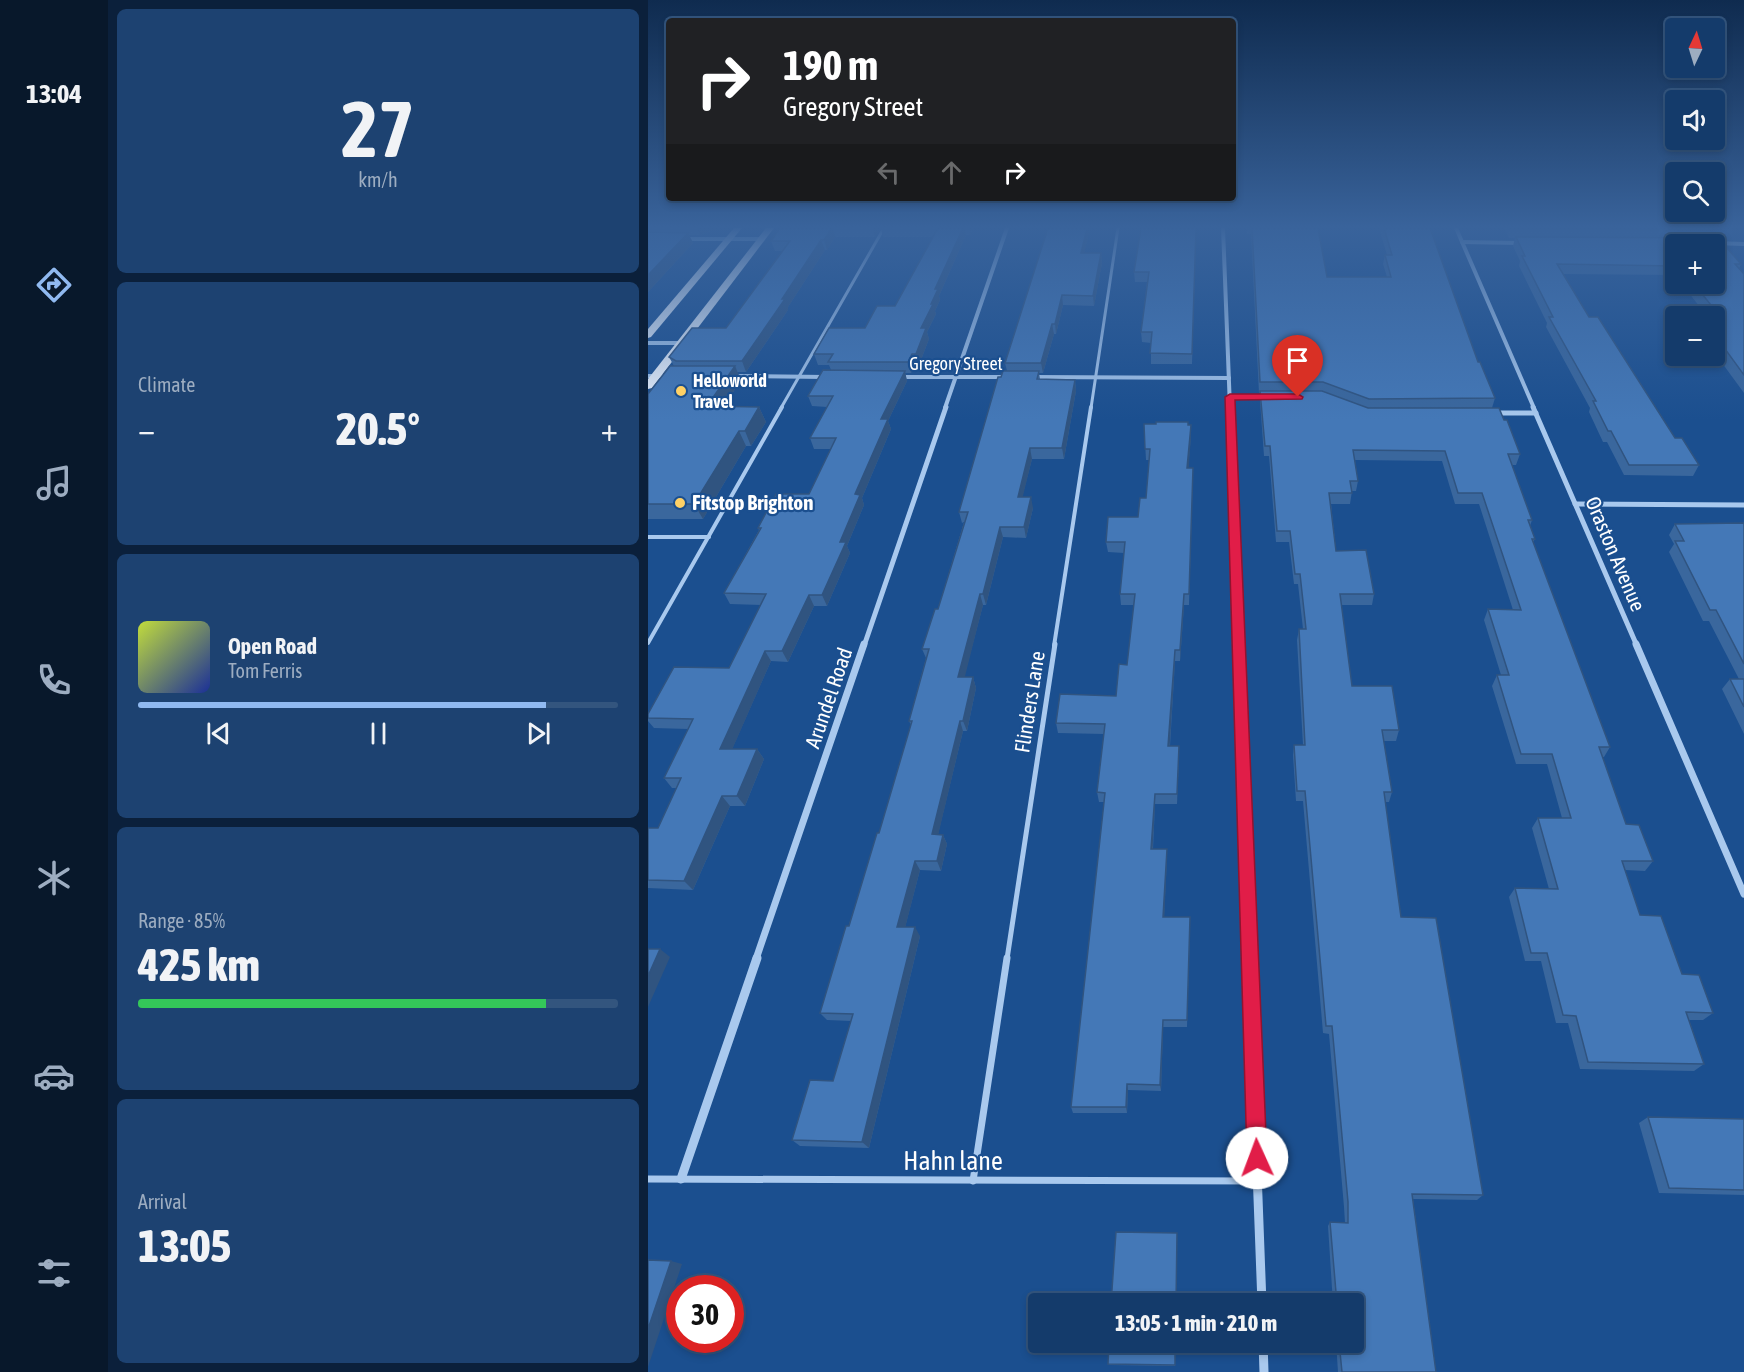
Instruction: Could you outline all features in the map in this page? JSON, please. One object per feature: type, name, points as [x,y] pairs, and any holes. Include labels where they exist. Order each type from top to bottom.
[{"type":"main road","points":[[648,335],[684,292]]},
{"type":"main road","points":[[648,386],[652,376],[721,292]]},
{"type":"street","name":"Arundel Road","points":[[681,1179],[986,292]]},
{"type":"street","points":[[1226,292],[1262,1293]]},
{"type":"street","name":"Oraston Avenue","points":[[1483,292],[1744,894]]},
{"type":"street","points":[[648,343],[681,343]]},
{"type":"street","points":[[652,376],[673,376]]},
{"type":"street","points":[[719,376],[835,377]]},
{"type":"street","name":"Gregory Street","points":[[892,377],[1012,377]]},
{"type":"street","name":"Gregory Street","points":[[1024,377],[1229,378]]},
{"type":"street","points":[[1230,397],[1275,397]]},
{"type":"street","points":[[1491,413],[1536,413]]},
{"type":"street","points":[[1575,504],[1744,504]]},
{"type":"street","points":[[1263,1353],[1264,1372]]},
{"type":"lane","points":[[648,644],[848,292]]},
{"type":"lane","name":"Flinders Lane","points":[[973,1181],[1109,292]]},
{"type":"lane","points":[[648,537],[709,537]]},
{"type":"lane","name":"Hahn lane","points":[[648,1179],[1258,1181]]},
{"type":"building","points":[[752,292],[787,292],[782,299],[785,299],[742,361],[676,361],[669,357],[692,328],[726,328]]},
{"type":"building","points":[[903,292],[937,292],[921,328],[926,328],[916,354],[912,354],[908,362],[828,362],[833,354],[814,354],[829,328],[865,328],[877,306],[895,306]]},
{"type":"building","points":[[1028,292],[1094,292],[1093,296],[1062,295],[1055,324],[1052,324],[1041,363],[1005,363]]},
{"type":"building","points":[[1146,292],[1194,292],[1192,354],[1150,353],[1152,332],[1141,332]]},
{"type":"building","points":[[1255,292],[1453,292],[1478,362],[1480,362],[1495,398],[1369,399],[1323,382],[1260,382]]},
{"type":"building","points":[[1540,292],[1574,292],[1589,317],[1598,317],[1675,438],[1682,438],[1699,465],[1629,465],[1611,431],[1608,431],[1593,401],[1596,401],[1549,317],[1553,317]]},
{"type":"building","points":[[1744,292],[1744,375],[1725,349],[1725,306],[1712,306],[1702,294]]},
{"type":"building","points":[[670,366],[735,366],[707,406],[759,407],[745,431],[739,431],[694,504],[648,504],[648,394]]},
{"type":"building","points":[[823,370],[905,371],[881,419],[888,419],[855,494],[860,495],[840,542],[846,542],[822,595],[809,595],[782,651],[765,651],[720,749],[757,749],[737,796],[722,796],[684,881],[648,880],[648,828],[658,828],[681,778],[664,778],[693,719],[648,718],[648,714],[674,667],[729,668],[766,594],[724,593],[761,528],[758,528],[776,494],[809,494],[836,438],[810,438],[833,396],[808,396]]},
{"type":"building","points":[[1003,371],[1039,371],[1037,379],[1075,380],[1062,448],[1030,448],[1018,497],[1031,497],[1024,527],[1000,527],[983,594],[980,594],[958,677],[973,677],[932,834],[943,835],[937,861],[915,861],[897,927],[915,927],[862,1142],[792,1140],[810,1080],[833,1081],[853,1014],[820,1013],[846,926],[849,926],[877,833],[879,833],[912,721],[909,721],[929,649],[922,649],[935,609],[938,609],[968,512],[959,512],[998,377],[1001,377]]},
{"type":"building","points":[[1260,391],[1322,391],[1368,408],[1499,408],[1504,420],[1507,420],[1520,454],[1508,454],[1532,520],[1528,520],[1535,539],[1532,539],[1610,747],[1599,747],[1626,824],[1639,825],[1653,861],[1622,861],[1640,915],[1661,916],[1682,974],[1699,975],[1713,1013],[1686,1012],[1704,1064],[1588,1062],[1576,1016],[1563,1015],[1547,953],[1531,953],[1515,888],[1558,889],[1538,818],[1571,818],[1552,754],[1521,754],[1497,675],[1509,675],[1488,609],[1521,610],[1482,493],[1458,493],[1445,451],[1353,450],[1358,481],[1350,481],[1352,493],[1329,493],[1336,551],[1366,550],[1374,594],[1340,594],[1352,686],[1392,686],[1399,730],[1382,730],[1392,792],[1384,792],[1401,917],[1436,918],[1483,1195],[1412,1194],[1436,1372],[1342,1372],[1340,1353],[1364,1353],[1364,1293],[1336,1293],[1330,1222],[1348,1223],[1348,1202],[1332,1026],[1326,1026],[1305,791],[1297,791],[1294,745],[1305,745],[1299,629],[1306,629],[1300,574],[1295,574],[1290,531],[1277,531],[1270,446],[1265,446]]},
{"type":"building","points":[[1156,422],[1188,422],[1188,425],[1191,425],[1187,468],[1193,468],[1189,594],[1184,594],[1180,650],[1175,650],[1168,746],[1179,746],[1177,794],[1155,794],[1151,849],[1167,849],[1163,917],[1190,917],[1187,1020],[1163,1020],[1160,1085],[1127,1084],[1126,1107],[1071,1107],[1105,793],[1097,792],[1105,724],[1056,723],[1060,694],[1116,696],[1119,664],[1127,665],[1135,594],[1120,594],[1125,542],[1106,542],[1108,517],[1138,517],[1140,498],[1146,498],[1150,449],[1145,449],[1144,424],[1156,424]]},
{"type":"building","points":[[1744,523],[1744,664],[1716,610],[1710,610],[1675,541],[1684,541],[1675,524]]},
{"type":"building","points":[[1730,679],[1744,679],[1744,707]]},
{"type":"building","points":[[648,949],[660,949],[648,976]]},
{"type":"building","points":[[1648,1117],[1744,1119],[1744,1190],[1669,1188]]},
{"type":"building","points":[[1116,1232],[1177,1233],[1176,1293],[1112,1293]]},
{"type":"building","points":[[648,1260],[671,1261],[666,1275],[648,1329]]},
{"type":"building","points":[[1108,1353],[1175,1353],[1175,1365],[1108,1364]]},
{"type":"place","name":"Helloworld Travel","points":[[681,391]]},
{"type":"place","name":"Fitstop Brighton","points":[[680,503]]},
{"type":"route","points":[[1257,1158],[1230,397],[1298,397]]}]
